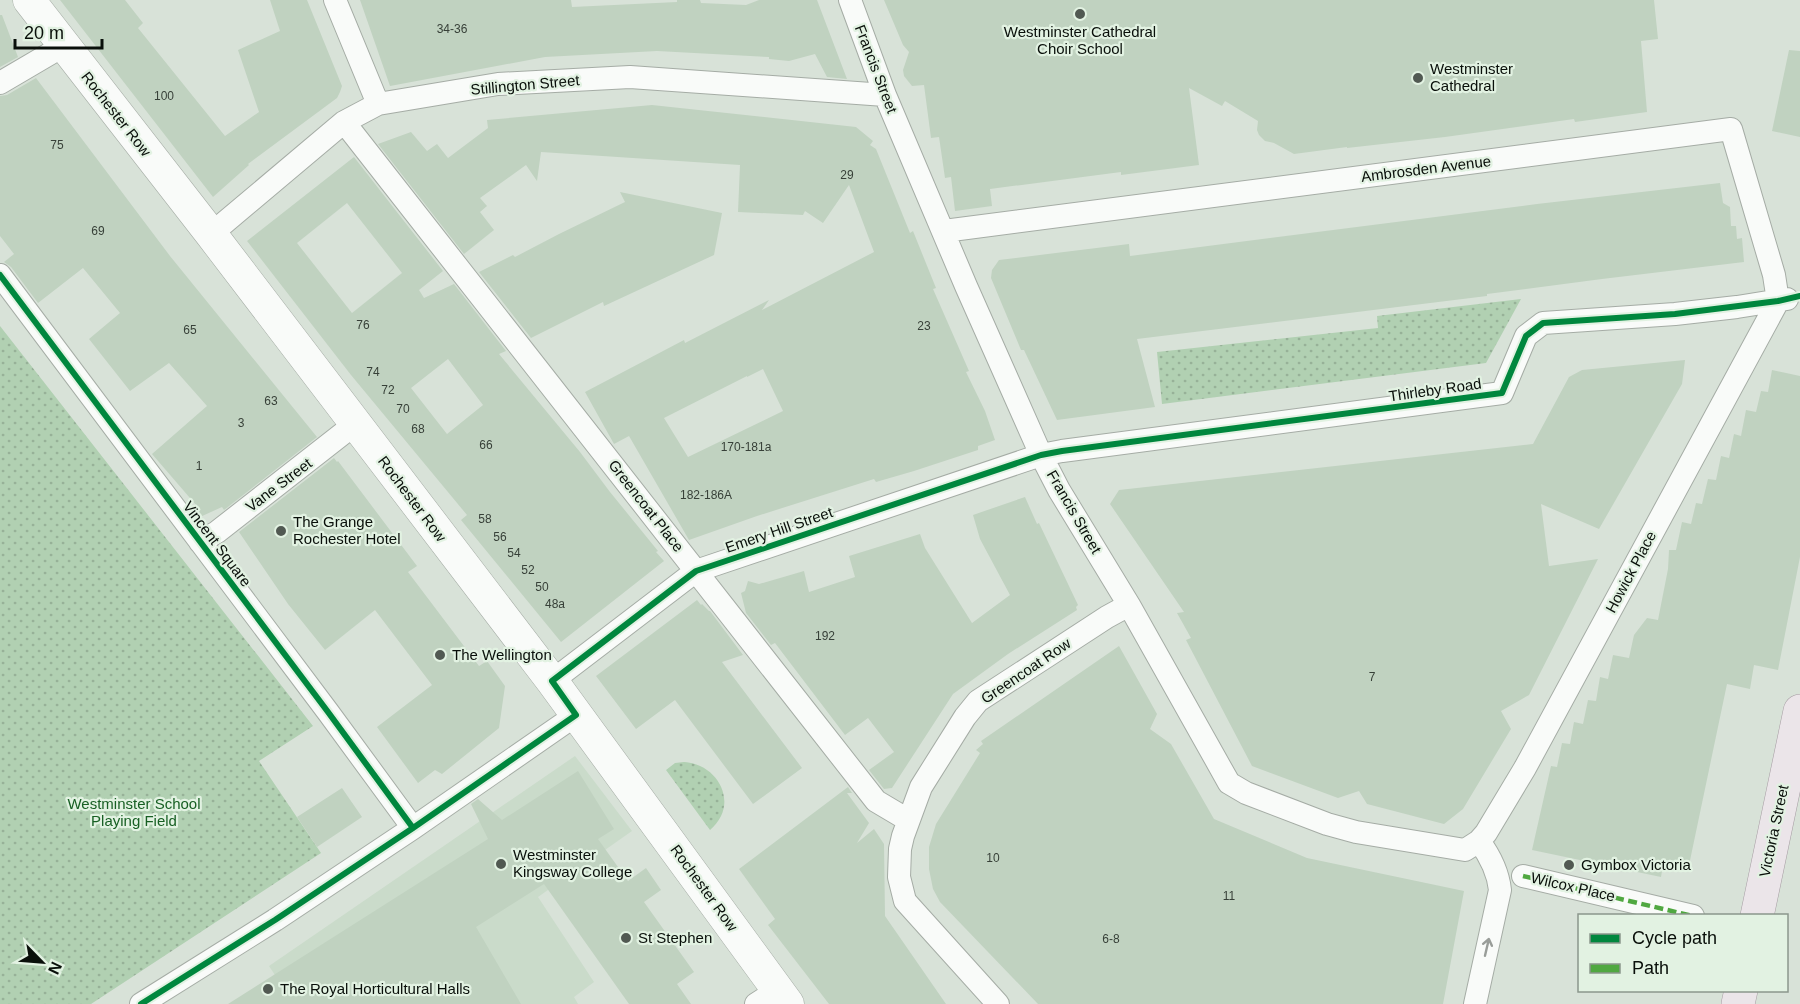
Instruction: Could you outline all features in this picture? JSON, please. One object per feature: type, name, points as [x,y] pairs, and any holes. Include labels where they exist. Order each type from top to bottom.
[{"type":"main road","name":"Rochester Row","points":[[28,0],[211,234],[552,681],[774,999]]},
{"type":"main road","name":"Victoria Street","points":[[1757,914],[1800,711]]},
{"type":"street","points":[[335,0],[378,104]]},
{"type":"street","name":"Francis Street","points":[[850,0],[885,95],[1041,455],[1059,490],[1129,605],[1228,783],[1246,793],[1327,824],[1356,832],[1472,846]]},
{"type":"street","points":[[0,83],[63,46]]},
{"type":"street","name":"Stillington Street","points":[[211,234],[344,122],[378,104],[498,84],[630,77],[885,95]]},
{"type":"street","name":"Greencoat Place","points":[[344,122],[876,801],[908,820]]},
{"type":"street","name":"Ambrosden Avenue","points":[[944,231],[1731,129],[1774,275],[1785,299]]},
{"type":"street","name":"Vincent Square","points":[[0,275],[413,828]]},
{"type":"street","name":"Thirleby Road","points":[[1041,455],[1502,393],[1526,336],[1543,323],[1675,314],[1785,299]]},
{"type":"street","name":"Howick Place","points":[[1472,846],[1506,802],[1785,299]]},
{"type":"street","name":"Vane Street","points":[[200,542],[217,532],[355,424]]},
{"type":"street","name":"Emery Hill Street","points":[[552,681],[696,571],[1041,455]]},
{"type":"street","name":"Greencoat Row","points":[[908,820],[921,787],[965,717],[978,701],[1129,605]]},
{"type":"street","points":[[141,1004],[275,920],[576,715]]},
{"type":"street","points":[[908,820],[900,849],[899,877],[905,901],[998,1004]]},
{"type":"street","points":[[1472,846],[1489,854],[1500,890],[1475,1004]]},
{"type":"street","name":"Wilcox Place","points":[[1523,876],[1689,914]]},
{"type":"shaded area","name":"Westminster Kingsway College","points":[[575,756],[632,831],[538,897],[594,982],[574,997],[578,1004],[294,1004],[269,966]]},
{"type":"green space","points":[[1521,299],[1486,363],[1162,404],[1157,352],[1378,328],[1377,316]]},
{"type":"green space","name":"Westminster School Playing Field","points":[[0,326],[313,726],[259,761],[321,853],[91,1004],[0,1004]]},
{"type":"green space","points":[[675,763],[696,764],[707,770],[716,778],[721,787],[724,809],[719,820],[710,830],[666,770]]},
{"type":"building","points":[[60,0],[125,0],[143,23],[138,28],[225,136],[259,112],[238,50],[280,31],[270,0],[307,0],[342,86],[337,98],[248,164],[213,197]]},
{"type":"building","points":[[360,0],[571,0],[572,7],[677,2],[677,0],[746,5],[759,0],[817,0],[847,79],[827,77],[815,54],[789,61],[769,59],[769,57],[657,51],[545,57],[390,86]]},
{"type":"building","points":[[884,0],[1654,0],[1658,39],[1641,41],[1647,112],[1294,154],[1274,143],[1265,141],[1257,130],[1258,121],[1225,101],[1222,106],[1189,88],[1199,165],[1121,175],[1121,172],[990,189],[992,206],[955,211],[951,177],[945,178],[939,137],[931,138],[924,85],[912,86],[904,76],[903,70],[909,52],[903,45]]},
{"type":"building","points":[[0,15],[2,15],[18,57],[0,67]]},
{"type":"building","points":[[1789,50],[1800,51],[1800,137],[1772,131]]},
{"type":"building","points":[[36,78],[170,256],[317,437],[224,510],[222,507],[200,517],[196,505],[152,454],[207,406],[169,363],[130,391],[89,339],[120,313],[83,268],[38,303],[11,267],[4,262],[14,254],[0,236],[0,96],[7,95]]},
{"type":"building","points":[[652,105],[856,127],[873,141],[870,145],[876,149],[910,233],[913,231],[936,288],[933,289],[969,371],[966,372],[985,411],[995,440],[978,446],[978,450],[914,471],[876,482],[874,479],[689,540],[629,436],[614,444],[585,392],[684,340],[685,343],[769,300],[762,310],[874,252],[849,185],[823,223],[805,211],[803,215],[738,212],[740,165],[541,152],[537,181],[526,165],[480,198],[487,206],[480,212],[494,230],[464,254],[378,144],[411,132],[427,151],[437,144],[448,158],[488,128],[487,120]],"holes":[[[763,369],[783,411],[688,457],[664,418]]]},
{"type":"building","points":[[354,157],[443,271],[419,290],[424,298],[454,284],[506,351],[499,354],[580,452],[664,561],[561,642],[461,520],[467,515],[351,375],[247,241]],"holes":[[[347,203],[402,273],[352,313],[297,243]],[[448,359],[483,405],[447,434],[411,388]]]},
{"type":"building","points":[[1720,183],[1723,203],[1730,207],[1731,226],[1736,226],[1737,239],[1742,238],[1744,262],[1137,339],[1155,407],[1057,420],[1024,350],[1021,350],[991,278],[992,270],[999,260],[1129,244],[1130,256]]},
{"type":"building","points":[[620,192],[722,213],[714,255],[604,306],[603,302],[531,338],[479,272],[513,255],[515,257],[625,202]]},
{"type":"building","points":[[1685,360],[1682,384],[1599,529],[1541,504],[1549,566],[1598,559],[1529,695],[1501,711],[1511,729],[1463,809],[1444,824],[1367,804],[1359,791],[1338,798],[1252,766],[1186,640],[1191,638],[1177,613],[1184,612],[1110,504],[1119,490],[1533,444],[1569,377],[1582,370]]},
{"type":"building","points":[[1772,370],[1800,376],[1800,557],[1778,670],[1754,665],[1750,689],[1727,684],[1688,870],[1663,865],[1661,877],[1532,850],[1551,766],[1557,767],[1562,743],[1570,744],[1574,722],[1583,724],[1588,700],[1596,701],[1600,677],[1608,679],[1613,655],[1629,658],[1634,635],[1647,618],[1658,620],[1668,569],[1669,550],[1676,550],[1682,522],[1691,524],[1696,503],[1702,504],[1708,479],[1716,480],[1721,456],[1729,458],[1734,434],[1741,436],[1746,410],[1756,412],[1761,391],[1768,392]]},
{"type":"building","points":[[334,458],[417,566],[408,572],[479,666],[487,661],[505,686],[499,728],[442,774],[435,770],[418,783],[377,727],[432,685],[375,610],[325,650],[288,604],[239,532]]},
{"type":"building","points":[[1025,497],[1078,605],[1077,610],[1008,654],[953,694],[892,788],[884,789],[869,770],[894,752],[868,718],[845,735],[775,643],[771,645],[746,613],[741,593],[745,591],[748,581],[759,584],[804,571],[809,592],[855,577],[849,556],[920,534],[925,548],[972,623],[1010,595],[980,539],[973,515]]},
{"type":"building","points":[[697,600],[710,611],[743,655],[722,662],[802,768],[753,804],[675,700],[636,729],[596,676]]},
{"type":"building","points":[[1119,646],[1157,714],[1150,729],[1171,744],[1214,819],[1307,858],[1464,891],[1443,1004],[1038,1004],[940,902],[933,889],[929,869],[929,847],[936,824],[980,753],[976,750],[983,744],[981,741]]},
{"type":"building","name":"Westminster Kingsway College","points":[[578,771],[614,829],[598,839],[628,881],[646,868],[661,890],[644,902],[694,972],[677,984],[691,1004],[629,1004],[544,884],[476,927],[521,1004],[228,1004],[488,839],[471,804],[478,799],[502,820]]},
{"type":"building","points":[[848,787],[852,793],[847,793],[869,823],[857,843],[874,829],[884,844],[885,916],[946,1004],[829,1004],[768,925],[775,919],[739,869]]},
{"type":"building","points":[[342,788],[362,817],[317,847],[297,817]]},
{"type":"marked path","points":[[1523,876],[1684,914]]},
{"type":"cycle path","points":[[0,275],[413,828]]},
{"type":"cycle path","points":[[141,1004],[275,920],[576,715],[552,681],[696,571],[1041,455],[1502,393],[1526,336],[1543,323],[1675,314],[1778,301],[1800,296]]},
{"type":"place","name":"Westminster Cathedral Choir School","points":[[1080,14]]},
{"type":"place","name":"Westminster Cathedral","points":[[1418,78]]},
{"type":"place","name":"The Grange Rochester Hotel","points":[[281,531]]},
{"type":"place","name":"The Wellington","points":[[440,655]]},
{"type":"place","name":"Westminster Kingsway College","points":[[501,864]]},
{"type":"place","name":"Gymbox Victoria","points":[[1569,865]]},
{"type":"place","name":"St Stephen","points":[[626,938]]},
{"type":"place","name":"The Royal Horticultural Halls","points":[[268,989]]}]
